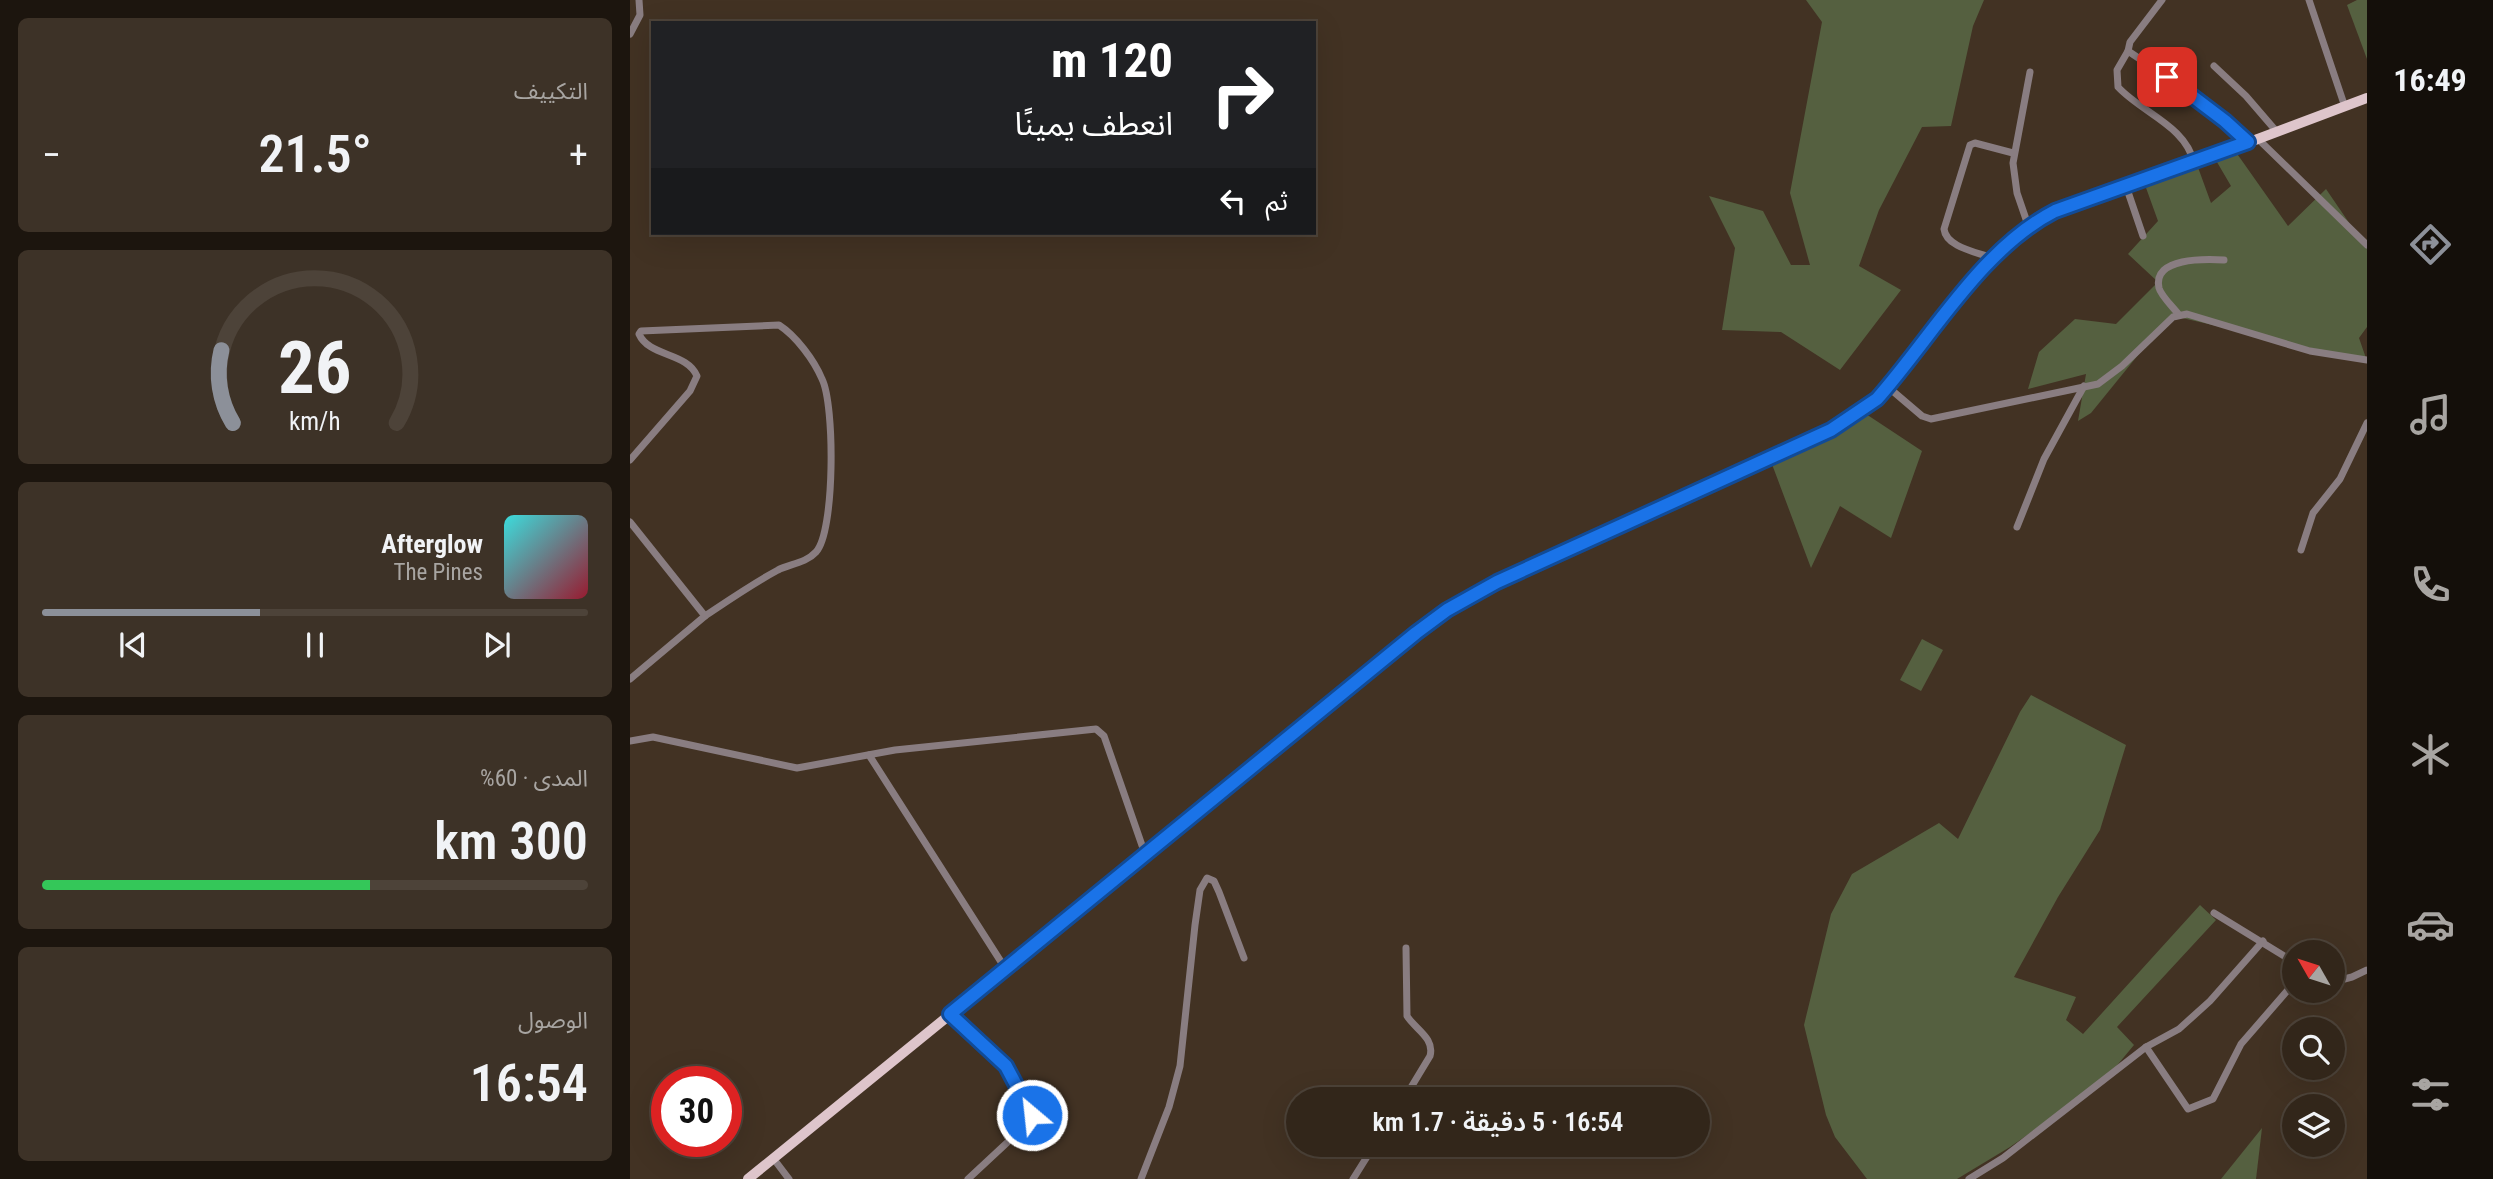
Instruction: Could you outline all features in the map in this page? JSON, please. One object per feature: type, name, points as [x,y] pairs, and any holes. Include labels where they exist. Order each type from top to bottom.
[{"type":"main road","points":[[748,1179],[1447,610],[1497,582],[1831,430],[1877,399],[1992,258],[2028,225],[2055,211],[2194,163],[2367,98]]},
{"type":"street","points":[[630,34],[640,15],[639,0]]},
{"type":"street","points":[[2162,0],[2130,42],[2117,70],[2118,87],[2185,141],[2194,163]]},
{"type":"street","points":[[2309,0],[2345,107]]},
{"type":"street","points":[[2128,51],[2186,90],[2252,140],[2367,245]]},
{"type":"street","points":[[2214,66],[2246,96],[2277,132]]},
{"type":"street","points":[[2028,225],[2014,178],[2013,153],[2030,72]]},
{"type":"street","points":[[1992,258],[1947,240],[1944,229],[1970,145],[1975,143],[2013,153]]},
{"type":"street","points":[[2126,186],[2143,236]]},
{"type":"street","points":[[2358,235],[2367,234]]},
{"type":"street","points":[[2179,316],[2160,290],[2160,280],[2166,269],[2184,261],[2224,260]]},
{"type":"street","points":[[1888,387],[1922,416],[1931,419],[2084,386],[2106,379],[2167,322],[2179,316],[2196,316],[2310,351],[2367,360]]},
{"type":"street","points":[[630,460],[690,391],[697,376],[693,368],[686,363],[657,350],[641,339],[641,331],[779,325],[800,345],[823,380],[830,438],[828,520],[821,546],[807,559],[782,568],[754,583],[705,616],[630,679]]},
{"type":"street","points":[[2017,527],[2044,459],[2079,400],[2084,386]]},
{"type":"street","points":[[2301,550],[2313,513],[2340,479],[2367,423]]},
{"type":"street","points":[[630,522],[705,616]]},
{"type":"street","points":[[630,741],[653,737],[797,768],[895,750],[1096,729],[1104,736],[1145,855]]},
{"type":"street","points":[[869,755],[1004,968]]},
{"type":"street","points":[[1141,1179],[1165,1117],[1180,1066],[1200,890],[1207,878],[1214,881],[1244,958]]},
{"type":"street","points":[[2214,913],[2282,953]]},
{"type":"street","points":[[1969,1179],[2003,1158],[2146,1047],[2179,1029],[2210,1001],[2263,940]]},
{"type":"street","points":[[1406,948],[1407,1016],[1425,1036],[1432,1053],[1411,1087]]},
{"type":"street","points":[[2345,979],[2367,970]]},
{"type":"street","points":[[2146,1047],[2188,1109],[2198,1107],[2213,1099],[2241,1044],[2282,997]]},
{"type":"street","points":[[950,1014],[1006,1066],[1032,1115],[1026,1125],[968,1179]]},
{"type":"street","points":[[1353,1179],[1367,1157]]},
{"type":"street","points":[[773,1158],[789,1179]]},
{"type":"green space","points":[[1806,0],[1984,0],[1973,26],[1951,126],[1922,127],[1879,210],[1859,266],[1901,290],[1840,370],[1781,332],[1722,330],[1735,248],[1709,196],[1763,211],[1791,265],[1810,265],[1790,193],[1822,22]]},
{"type":"green space","points":[[2357,0],[2367,0],[2367,59],[2347,5]]},
{"type":"green space","points":[[2233,148],[2288,226],[2326,189],[2367,249],[2367,327],[2359,338],[2367,361],[2178,317],[2156,333],[2091,413],[2078,421],[2086,374],[2028,389],[2039,352],[2075,319],[2116,324],[2158,282],[2128,254],[2158,221],[2145,185],[2192,151],[2211,203],[2231,186],[2214,157]]},
{"type":"green space","points":[[1858,416],[1869,416],[1922,451],[1891,538],[1840,506],[1811,568],[1770,459]]},
{"type":"green space","points":[[1922,639],[1943,650],[1921,691],[1900,680]]},
{"type":"green space","points":[[2031,695],[2126,745],[2100,830],[2058,897],[2014,977],[2076,997],[2066,1020],[2083,1034],[2200,905],[2216,920],[2117,1027],[2134,1045],[2104,1081],[2010,1147],[1957,1179],[1867,1179],[1835,1137],[1826,1115],[1804,1025],[1831,914],[1852,874],[1939,823],[1958,839],[2020,712]]},
{"type":"green space","points":[[2262,1128],[2256,1179],[2221,1179]]},
{"type":"route","points":[[1032,1115],[1006,1066],[950,1014],[1447,610],[1497,582],[1831,430],[1856,415],[1888,387],[1992,258],[2028,225],[2055,211],[2248,142],[2167,77]]}]
